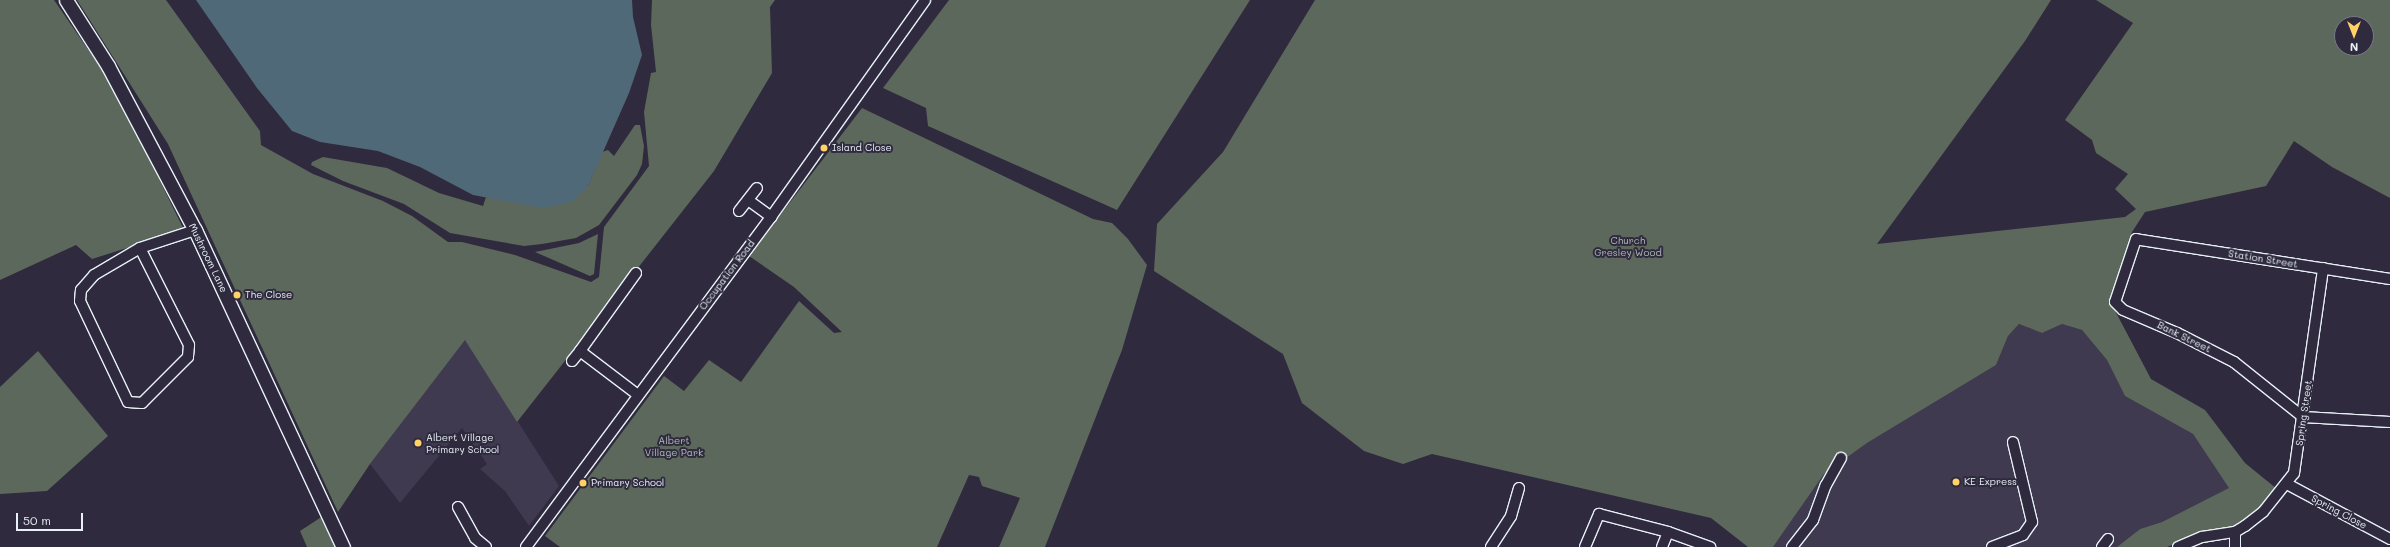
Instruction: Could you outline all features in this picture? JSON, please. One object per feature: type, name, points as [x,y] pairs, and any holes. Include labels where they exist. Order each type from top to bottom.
[{"type":"street","name":"Mushroom Lane","points":[[66,0],[108,66],[195,230],[343,547]]},
{"type":"street","name":"Occupation Road","points":[[526,547],[771,217],[925,0]]},
{"type":"street","points":[[739,211],[757,188]]},
{"type":"street","points":[[748,200],[771,217]]},
{"type":"street","points":[[140,248],[189,345],[188,357],[142,403],[128,402],[80,301],[81,290],[94,275],[140,248],[195,230]]},
{"type":"street","name":"Station Street","points":[[2136,239],[2390,279]]},
{"type":"street","name":"Bank Street","points":[[2136,239],[2115,302],[2123,310],[2177,333],[2234,362],[2303,417]]},
{"type":"street","name":"Spring Street","points":[[2235,532],[2263,512],[2287,484],[2298,460],[2323,268]]},
{"type":"street","points":[[572,361],[636,273]]},
{"type":"street","points":[[580,351],[638,395]]},
{"type":"street","points":[[2303,417],[2390,422]]},
{"type":"street","points":[[1992,547],[2023,535],[2032,522],[2013,442]]},
{"type":"street","points":[[1792,547],[1813,520],[1826,485],[1841,458]]},
{"type":"street","name":"Spring Close","points":[[2287,484],[2390,539]]},
{"type":"street","points":[[1491,547],[1511,516],[1519,488]]},
{"type":"street","points":[[458,507],[474,538],[486,547]]},
{"type":"street","points":[[1585,547],[1599,514],[1668,532],[1710,547]]},
{"type":"street","points":[[1662,547],[1668,532]]},
{"type":"street","points":[[2178,547],[2202,537],[2235,532],[2235,547]]},
{"type":"shaded area","points":[[2019,324],[2042,333],[2062,324],[2082,330],[2107,360],[2125,396],[2193,434],[2230,488],[2162,522],[2140,529],[2117,547],[1773,547],[1824,474],[1867,443],[1996,365],[2008,336]]},
{"type":"shaded area","name":"Albert Village Primary School","points":[[465,339],[559,486],[529,526],[505,491],[480,469],[487,464],[462,428],[400,503],[370,464]]},
{"type":"green space","points":[[0,0],[54,0],[114,87],[184,230],[92,259],[76,245],[0,280]]},
{"type":"green space","points":[[77,0],[166,0],[260,131],[261,145],[313,174],[383,201],[412,216],[448,242],[462,242],[515,255],[591,282],[599,277],[604,227],[649,166],[644,112],[651,73],[656,72],[651,25],[652,0],[775,0],[770,7],[772,73],[714,171],[517,422],[465,340],[370,464],[338,512],[168,144]]},
{"type":"green space","points":[[949,0],[1250,0],[1117,210],[928,126],[926,108],[883,88]]},
{"type":"green space","name":"Church Gresley Wood","points":[[1315,0],[2051,0],[2025,41],[1877,244],[2125,217],[2136,209],[2115,189],[2128,174],[2096,153],[2092,140],[2065,120],[2133,23],[2096,0],[2390,0],[2390,198],[2332,167],[2294,141],[2266,186],[2145,212],[2132,232],[2111,303],[2151,379],[2205,410],[2245,463],[2277,489],[2253,515],[2234,528],[2197,535],[2167,547],[2117,547],[2140,529],[2162,522],[2229,488],[2193,434],[2125,396],[2107,360],[2082,330],[2062,324],[2042,333],[2019,324],[2008,336],[1996,365],[1867,443],[1824,474],[1773,547],[1748,547],[1711,518],[1432,454],[1403,464],[1364,451],[1302,403],[1283,354],[1154,271],[1157,224],[1223,152]]},
{"type":"green space","name":"Albert Village Park","points":[[862,108],[1093,219],[1112,223],[1128,239],[1147,265],[1122,350],[1045,547],[999,547],[1020,498],[982,486],[979,477],[969,475],[937,547],[560,547],[545,536],[664,376],[684,391],[709,360],[741,382],[799,301],[834,333],[842,332],[794,287],[749,256]]},
{"type":"green space","points":[[635,125],[640,125],[644,146],[642,164],[637,175],[599,225],[576,238],[542,244],[524,246],[450,233],[404,204],[343,181],[311,165],[312,162],[323,157],[387,168],[439,193],[483,206],[486,197],[513,202],[588,186],[602,152],[608,150],[614,156]]},
{"type":"green space","points":[[598,234],[594,274],[590,276],[535,252],[579,243]]},
{"type":"green space","points":[[38,351],[108,436],[47,491],[0,494],[0,387]]},
{"type":"green space","points":[[323,516],[337,547],[307,547],[300,531]]},
{"type":"water","points":[[196,0],[632,0],[633,17],[642,55],[629,93],[588,186],[572,202],[542,208],[473,195],[420,167],[378,151],[320,142],[292,131],[257,88]]},
{"type":"place","name":"Island Close","points":[[824,148]]},
{"type":"place","name":"The Close","points":[[237,295]]},
{"type":"place","name":"Albert Village Primary School","points":[[418,443]]},
{"type":"place","name":"KE Express","points":[[1956,482]]},
{"type":"place","name":"Primary School","points":[[583,483]]}]
